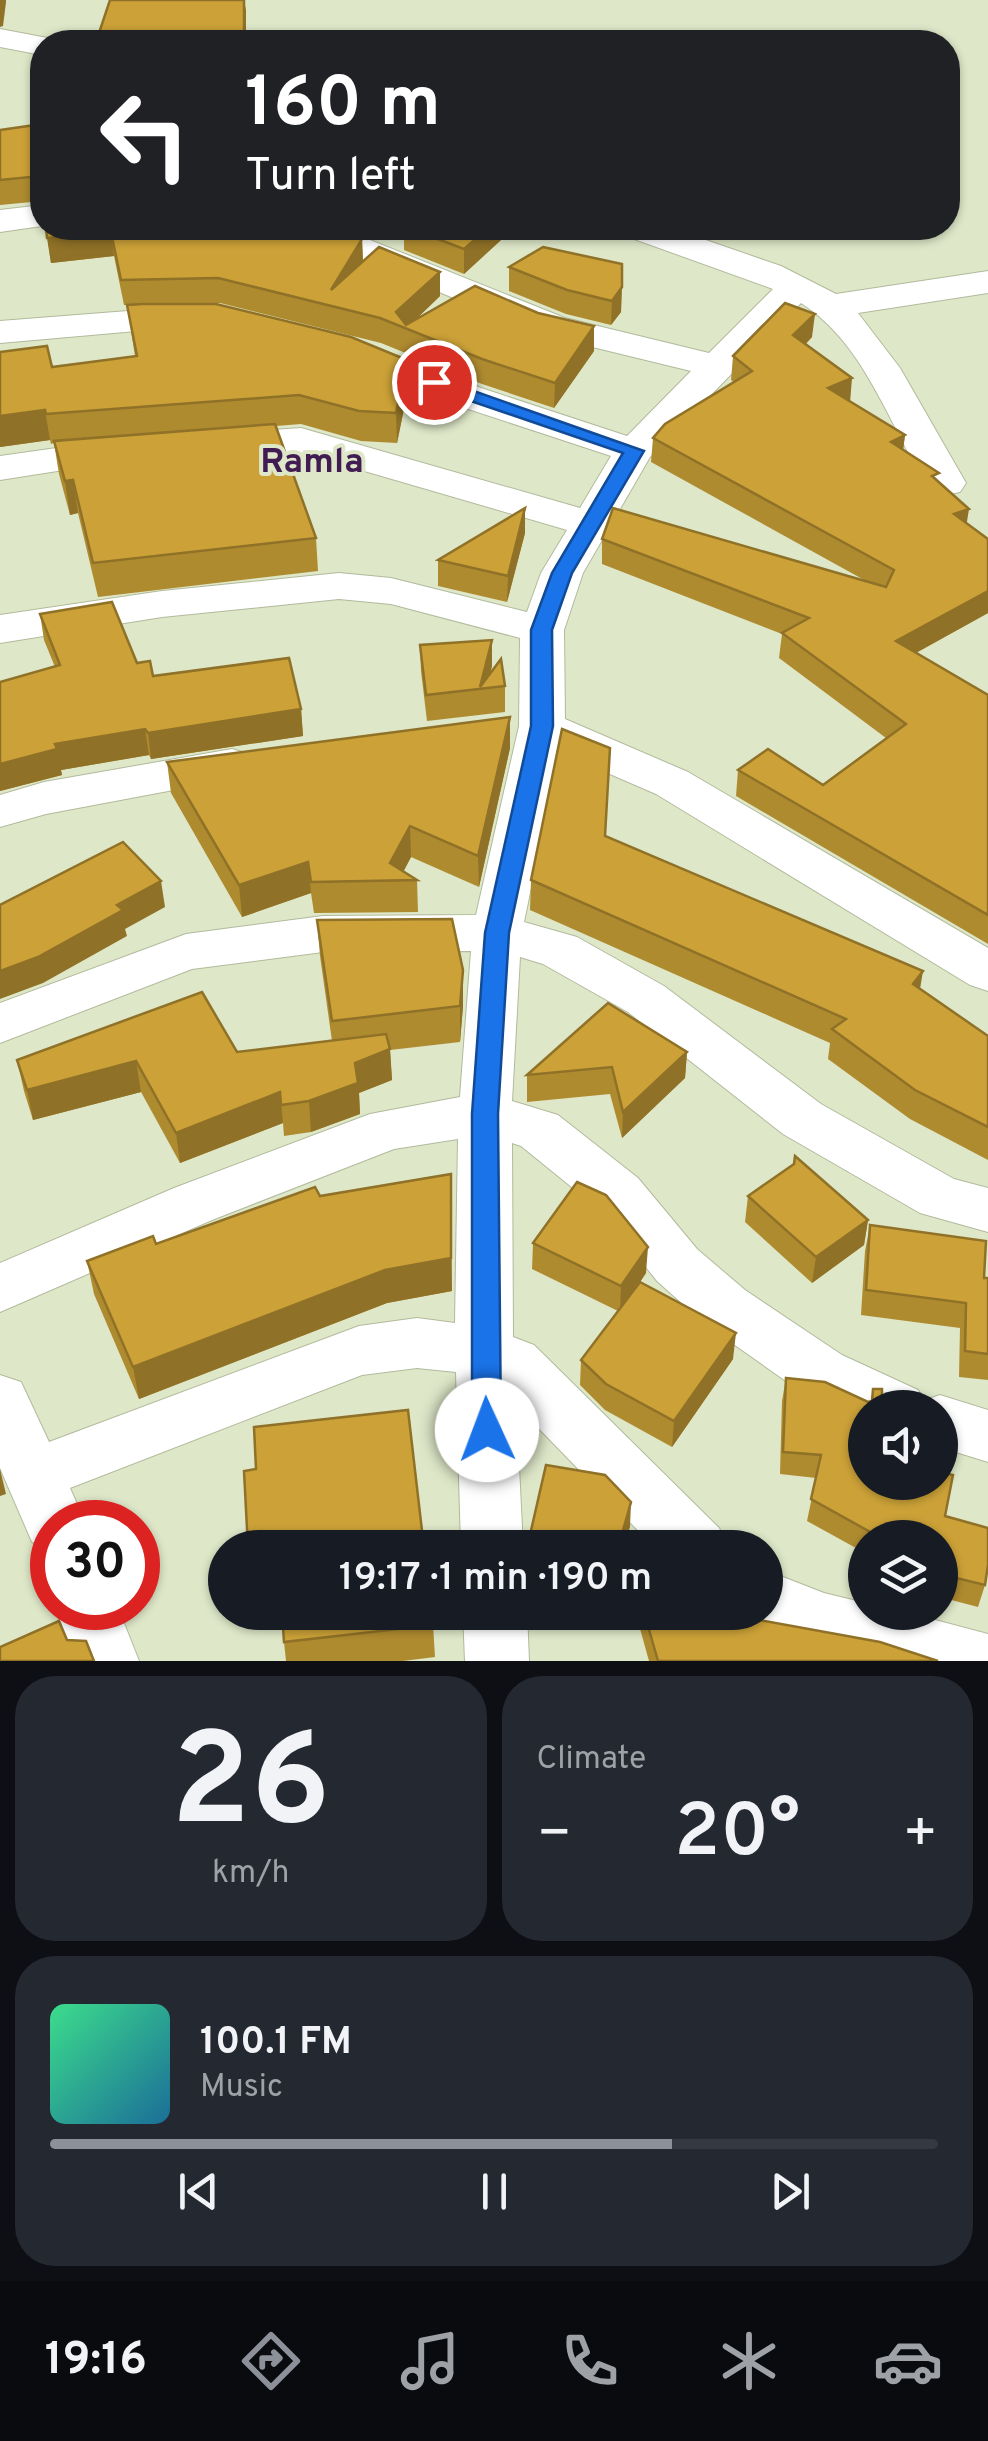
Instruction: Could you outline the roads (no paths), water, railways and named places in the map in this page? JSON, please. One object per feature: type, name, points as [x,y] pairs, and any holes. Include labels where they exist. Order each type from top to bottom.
[{"type":"street","points":[[0,38],[30,44]]},
{"type":"street","points":[[0,221],[30,217]]},
{"type":"street","points":[[345,240],[552,326],[715,366]]},
{"type":"street","points":[[675,240],[813,297],[862,341],[946,483]]},
{"type":"street","points":[[491,1530],[484,1352],[485,1114],[497,933],[523,729],[542,630],[562,573],[634,451],[715,366],[813,297],[988,282]]},
{"type":"street","points":[[0,332],[146,318],[235,321]]},
{"type":"street","points":[[316,340],[366,355],[467,396],[634,451]]},
{"type":"street","points":[[0,468],[164,448],[301,440],[590,524]]},
{"type":"street","points":[[0,629],[162,604],[339,586],[391,591],[542,630]]},
{"type":"street","points":[[523,729],[672,783],[988,972]]},
{"type":"street","points":[[0,811],[44,798],[273,759]]},
{"type":"street","points":[[0,1024],[186,952],[322,934],[497,933],[559,950],[632,991],[802,1119],[939,1198],[988,1210]]},
{"type":"street","points":[[0,1288],[193,1204],[389,1129],[485,1114],[538,1130],[619,1194],[677,1265],[725,1307],[820,1373],[857,1390]]},
{"type":"street","points":[[0,1400],[44,1499],[359,1351],[417,1343],[484,1352],[513,1363],[679,1530]]},
{"type":"street","points":[[958,1427],[988,1436]]},
{"type":"street","points":[[783,1607],[823,1622],[980,1661]]},
{"type":"street","points":[[95,1630],[107,1661]]},
{"type":"street","points":[[496,1630],[497,1661]]},
{"type":"district","name":"Ramla","points":[[312,463]]}]
